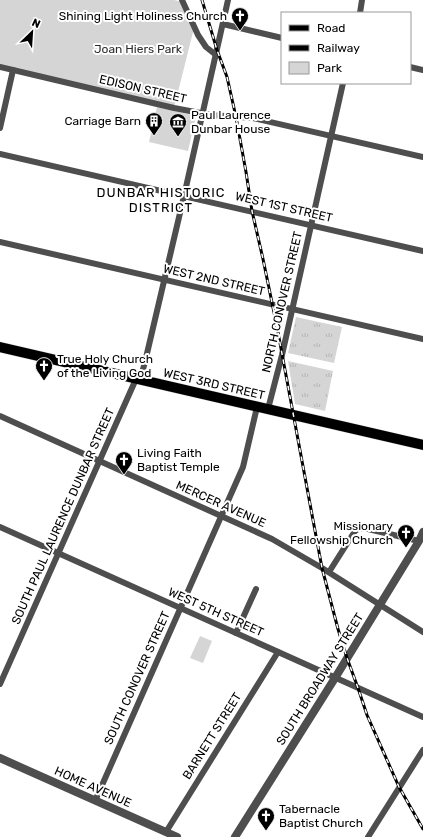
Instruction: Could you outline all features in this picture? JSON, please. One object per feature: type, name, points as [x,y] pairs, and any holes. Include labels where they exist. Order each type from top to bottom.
[{"type":"main road","name":"WEST 3RD STREET","points":[[0,347],[423,445]]},
{"type":"street","points":[[182,0],[198,35],[206,47],[216,56]]},
{"type":"street","name":"SOUTH PAUL LAURENCE DUNBAR STREET","points":[[0,684],[145,362],[228,0]]},
{"type":"street","points":[[360,12],[362,0]]},
{"type":"street","points":[[223,24],[281,38]]},
{"type":"street","points":[[411,67],[423,70]]},
{"type":"street","name":"EDISON STREET","points":[[0,68],[203,114],[253,118],[423,158]]},
{"type":"street","points":[[0,128],[13,70]]},
{"type":"street","name":"NORTH CONOVER STREET","points":[[268,409],[293,310],[344,84]]},
{"type":"street","name":"WEST 1ST STREET","points":[[0,154],[423,251]]},
{"type":"street","name":"WEST 2ND STREET","points":[[0,242],[423,339]]},
{"type":"street","name":"SOUTH CONOVER STREET","points":[[95,801],[243,467],[256,406]]},
{"type":"street","name":"MERCER AVENUE","points":[[0,416],[272,539],[329,572],[423,632]]},
{"type":"street","name":"WEST 5TH STREET","points":[[0,527],[423,717]]},
{"type":"street","points":[[329,572],[355,531],[358,529],[364,528],[422,537]]},
{"type":"street","name":"SOUTH BROADWAY STREET","points":[[235,837],[422,537]]},
{"type":"street","points":[[236,633],[256,589]]},
{"type":"street","name":"BARNETT STREET","points":[[166,832],[278,652]]},
{"type":"street","points":[[368,837],[423,750]]},
{"type":"street","name":"HOME AVENUE","points":[[0,758],[177,837]]},
{"type":"green space","name":"Joan Hiers Park","points":[[0,0],[174,0],[183,2],[194,28],[174,108],[0,67]]},
{"type":"green space","points":[[157,107],[196,116],[188,151],[149,142]]},
{"type":"green space","points":[[296,317],[342,327],[334,363],[288,353]]},
{"type":"green space","points":[[288,361],[333,371],[325,411],[295,404]]},
{"type":"green space","points":[[200,636],[212,641],[203,663],[190,658]]},
{"type":"railway","points":[[202,0],[227,77],[236,117],[252,211],[277,327],[322,568],[338,629],[367,715],[399,787],[423,829]]},
{"type":"place","name":"Shining Light Holiness Church","points":[[240,31]]},
{"type":"place","name":"Carriage Barn","points":[[154,136]]},
{"type":"place","name":"Paul Laurence Dunbar House","points":[[178,137]]},
{"type":"place","name":"True Holy Church of the Living God","points":[[44,381]]},
{"type":"place","name":"Living Faith Baptist Temple","points":[[124,475]]},
{"type":"place","name":"Missionary Fellowship Church","points":[[406,548]]},
{"type":"place","name":"Tabernacle Baptist Church","points":[[266,831]]},
{"type":"district","name":"DUNBAR HISTORIC DISTRICT","points":[[161,200]]}]
